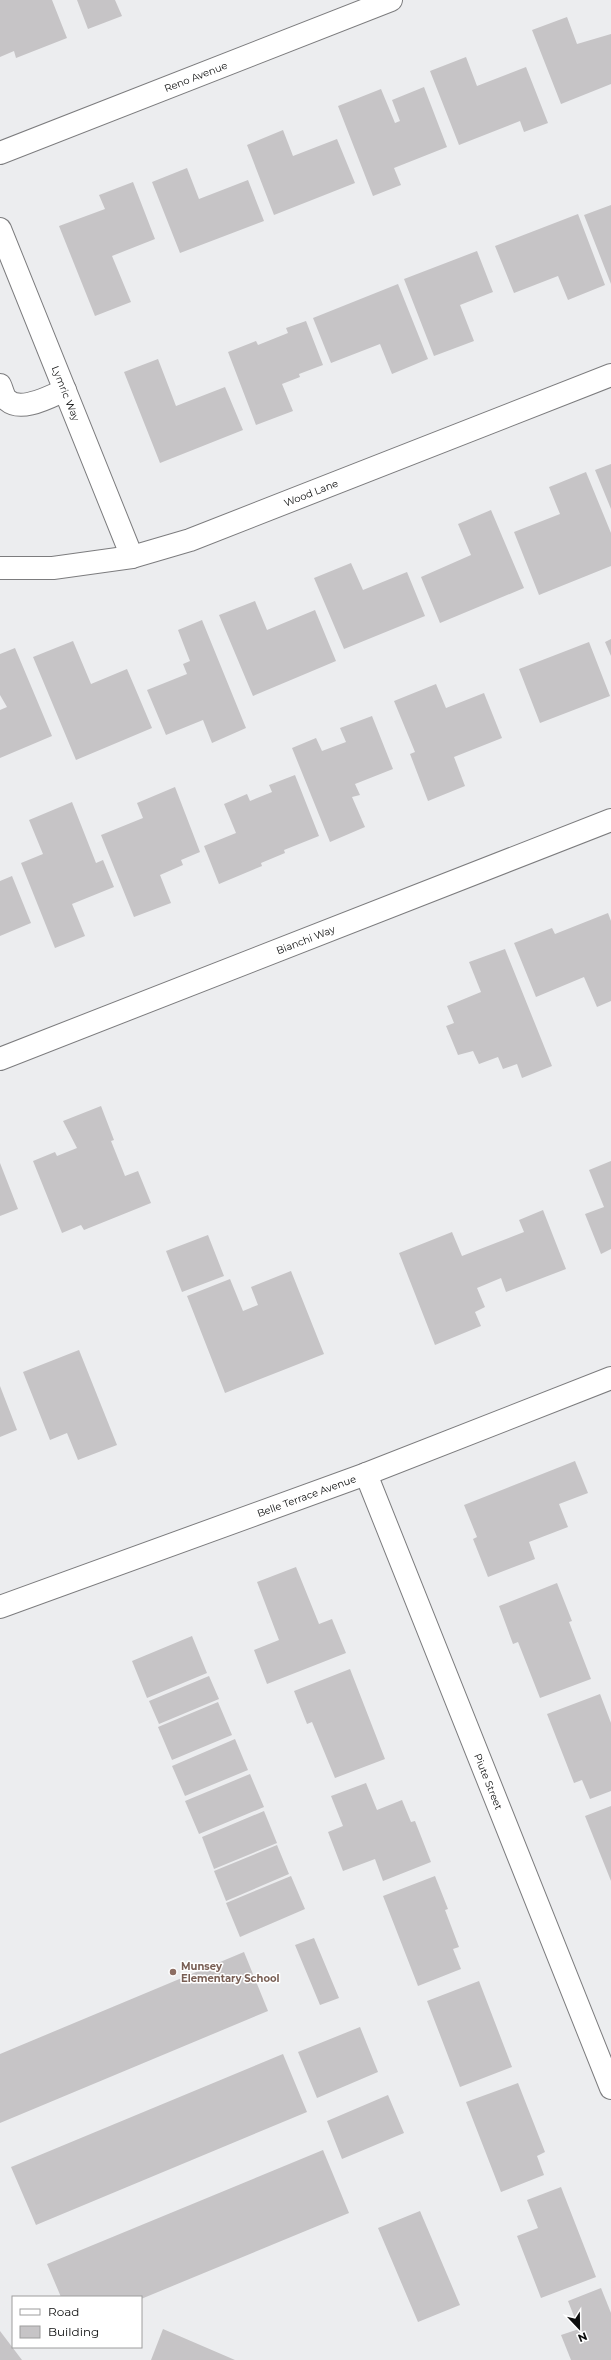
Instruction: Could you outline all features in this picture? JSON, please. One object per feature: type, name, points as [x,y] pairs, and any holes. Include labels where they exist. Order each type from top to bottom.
[{"type":"street","name":"Reno Avenue","points":[[0,153],[391,0]]},
{"type":"street","name":"Lymric Way","points":[[0,229],[132,557]]},
{"type":"street","name":"Wood Lane","points":[[0,568],[53,568],[132,557],[197,537],[611,374]]},
{"type":"street","points":[[3,391],[18,405],[26,404],[65,390]]},
{"type":"street","name":"Bianchi Way","points":[[0,1059],[611,820]]},
{"type":"street","name":"Belle Terrace Avenue","points":[[0,1607],[366,1474],[611,1378]]},
{"type":"street","name":"Piute Street","points":[[366,1474],[611,2088]]},
{"type":"building","points":[[0,0],[52,0],[67,38],[16,58],[14,51],[0,57]]},
{"type":"building","points":[[77,0],[115,0],[122,16],[88,29]]},
{"type":"building","points":[[567,17],[577,44],[611,34],[611,84],[561,104],[532,30]]},
{"type":"building","points":[[466,57],[477,86],[526,67],[548,123],[524,132],[520,121],[459,145],[430,71]]},
{"type":"building","points":[[424,87],[447,147],[394,168],[401,185],[373,196],[338,106],[381,89],[395,123],[400,121],[392,100]]},
{"type":"building","points":[[283,130],[293,156],[337,139],[355,183],[274,215],[247,145]]},
{"type":"building","points":[[187,168],[199,199],[248,180],[264,221],[180,253],[152,182]]},
{"type":"building","points":[[133,182],[155,239],[112,256],[131,302],[95,316],[59,226],[105,209],[99,195]]},
{"type":"building","points":[[611,205],[611,284],[584,215]]},
{"type":"building","points":[[578,214],[605,285],[568,300],[558,276],[514,293],[495,246]]},
{"type":"building","points":[[477,251],[493,292],[460,305],[474,341],[434,356],[404,279]]},
{"type":"building","points":[[398,284],[428,359],[392,374],[380,344],[331,363],[313,318]]},
{"type":"building","points":[[306,321],[323,365],[299,374],[300,377],[282,384],[293,411],[256,425],[228,352],[256,341],[258,345],[288,333],[286,328]]},
{"type":"building","points":[[158,359],[176,406],[225,387],[243,430],[160,463],[124,372]]},
{"type":"building","points":[[611,464],[611,509],[595,470]]},
{"type":"building","points":[[586,472],[611,533],[611,566],[539,595],[514,532],[560,514],[549,487]]},
{"type":"building","points":[[491,510],[524,588],[440,623],[421,577],[471,555],[458,524]]},
{"type":"building","points":[[351,563],[363,590],[407,572],[425,616],[344,649],[314,578]]},
{"type":"building","points":[[255,601],[267,630],[315,610],[336,661],[253,696],[219,615]]},
{"type":"building","points":[[202,620],[246,728],[212,743],[203,720],[166,735],[147,690],[187,674],[183,664],[190,661],[178,630]]},
{"type":"building","points":[[611,639],[611,656],[605,642]]},
{"type":"building","points":[[73,641],[91,684],[127,669],[152,728],[76,760],[33,657]]},
{"type":"building","points":[[589,642],[610,696],[540,723],[519,669]]},
{"type":"building","points":[[15,648],[52,736],[0,758],[0,710],[7,707],[0,695],[0,654]]},
{"type":"building","points":[[436,684],[446,708],[484,693],[502,738],[454,757],[465,786],[428,801],[410,754],[415,752],[394,701]]},
{"type":"building","points":[[372,716],[393,769],[355,784],[360,795],[352,797],[365,827],[330,842],[292,748],[316,738],[322,751],[346,742],[340,728]]},
{"type":"building","points":[[295,775],[319,836],[284,850],[285,853],[261,863],[262,866],[219,884],[204,846],[236,833],[224,804],[247,794],[250,801],[272,792],[269,785]]},
{"type":"building","points":[[175,787],[200,852],[181,860],[183,865],[160,875],[171,903],[134,917],[101,835],[143,818],[137,803]]},
{"type":"building","points":[[72,802],[96,863],[103,860],[114,887],[72,904],[85,936],[55,948],[21,863],[43,854],[29,820]]},
{"type":"building","points":[[12,876],[31,923],[0,936],[0,881]]},
{"type":"building","points":[[608,913],[611,921],[611,1001],[597,1007],[584,977],[536,997],[514,943],[552,928],[555,934]]},
{"type":"building","points":[[505,949],[552,1066],[522,1078],[517,1064],[503,1069],[498,1057],[479,1064],[473,1051],[458,1055],[446,1026],[454,1023],[447,1006],[481,992],[469,962]]},
{"type":"building","points":[[101,1106],[114,1140],[111,1141],[125,1176],[138,1171],[151,1203],[84,1230],[81,1225],[62,1233],[33,1161],[55,1152],[57,1156],[77,1148],[63,1121]]},
{"type":"building","points":[[611,1161],[611,1249],[601,1254],[585,1214],[604,1207],[589,1170]]},
{"type":"building","points":[[0,1163],[18,1209],[0,1216]]},
{"type":"building","points":[[543,1210],[566,1269],[506,1292],[501,1278],[477,1288],[485,1307],[475,1312],[481,1326],[435,1345],[399,1253],[452,1232],[462,1256],[524,1232],[519,1220]]},
{"type":"building","points":[[208,1235],[224,1276],[182,1292],[166,1251]]},
{"type":"building","points":[[291,1271],[324,1354],[225,1393],[187,1296],[230,1279],[243,1311],[258,1305],[251,1287]]},
{"type":"building","points":[[79,1350],[117,1445],[78,1460],[67,1433],[50,1440],[23,1372]]},
{"type":"building","points":[[0,1386],[17,1430],[0,1437]]},
{"type":"building","points":[[575,1461],[588,1493],[559,1504],[568,1527],[529,1542],[535,1559],[488,1577],[473,1539],[477,1537],[464,1505]]},
{"type":"building","points":[[296,1567],[319,1624],[332,1619],[346,1653],[267,1684],[254,1650],[279,1640],[257,1582]]},
{"type":"building","points":[[557,1583],[572,1621],[569,1622],[591,1679],[540,1698],[518,1642],[513,1644],[499,1606]]},
{"type":"building","points":[[192,1636],[207,1673],[147,1698],[132,1661]]},
{"type":"building","points":[[350,1669],[385,1759],[335,1778],[312,1722],[307,1724],[294,1691]]},
{"type":"building","points":[[209,1676],[219,1699],[159,1724],[149,1701]]},
{"type":"building","points":[[600,1694],[611,1723],[611,1791],[590,1799],[582,1780],[574,1783],[547,1714]]},
{"type":"building","points":[[218,1702],[232,1735],[172,1760],[158,1727]]},
{"type":"building","points":[[235,1739],[248,1770],[185,1796],[172,1766]]},
{"type":"building","points":[[250,1774],[264,1807],[199,1834],[185,1801]]},
{"type":"building","points":[[366,1783],[377,1810],[402,1800],[411,1822],[415,1821],[431,1862],[383,1881],[375,1859],[343,1871],[328,1832],[343,1826],[331,1796]]},
{"type":"building","points":[[611,1806],[611,1881],[585,1816]]},
{"type":"building","points":[[264,1811],[277,1843],[214,1869],[202,1837]]},
{"type":"building","points":[[277,1845],[289,1874],[226,1901],[214,1871]]},
{"type":"building","points":[[291,1876],[305,1909],[240,1937],[226,1903]]},
{"type":"building","points":[[435,1876],[448,1909],[445,1910],[459,1947],[453,1949],[461,1969],[418,1986],[383,1896]]},
{"type":"building","points":[[314,1938],[339,1998],[320,2005],[295,1945]]},
{"type":"building","points":[[244,1952],[268,2011],[0,2123],[0,2054]]},
{"type":"building","points":[[479,1981],[512,2067],[460,2087],[427,2001]]},
{"type":"building","points":[[360,2027],[378,2072],[317,2098],[298,2052]]},
{"type":"building","points":[[283,2054],[307,2112],[36,2225],[11,2167]]},
{"type":"building","points":[[518,2083],[545,2152],[537,2156],[544,2175],[501,2192],[466,2102]]},
{"type":"building","points":[[388,2095],[404,2133],[342,2159],[327,2121]]},
{"type":"building","points":[[323,2150],[349,2213],[142,2299],[142,2296],[61,2296],[47,2264]]},
{"type":"building","points":[[561,2187],[596,2277],[541,2298],[517,2236],[538,2228],[527,2200]]},
{"type":"building","points":[[420,2211],[460,2305],[418,2322],[378,2228]]},
{"type":"building","points":[[601,2288],[611,2313],[611,2360],[571,2360],[561,2335],[579,2329],[568,2301]]},
{"type":"building","points":[[163,2329],[235,2360],[151,2360]]},
{"type":"building","points":[[0,2331],[22,2360],[0,2360]]},
{"type":"place","name":"Munsey Elementary School","points":[[173,1972]]}]
